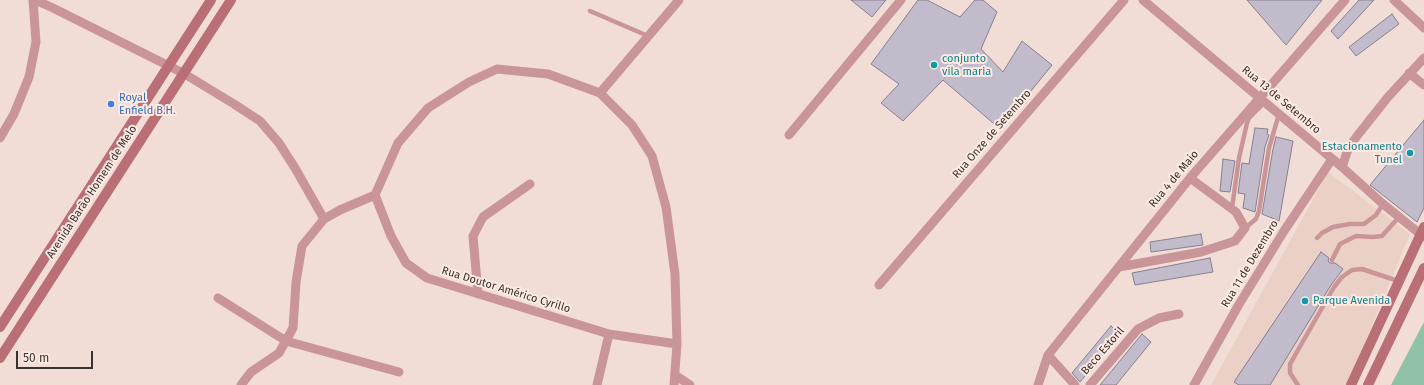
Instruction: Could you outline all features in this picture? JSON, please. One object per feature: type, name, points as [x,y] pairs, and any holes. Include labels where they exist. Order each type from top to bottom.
[{"type":"main road","name":"Avenida Barão Homem de Melo","points":[[0,327],[211,0]]},
{"type":"main road","name":"Avenida Barão Homem de Melo","points":[[0,358],[231,0]]},
{"type":"main road","points":[[1351,385],[1398,281],[1423,233]]},
{"type":"main road","points":[[1368,385],[1424,268]]},
{"type":"street","points":[[0,138],[14,114],[29,77],[36,42],[34,0],[183,73],[260,121],[279,143],[324,219]]},
{"type":"street","points":[[600,93],[679,0]]},
{"type":"street","points":[[789,134],[901,0]]},
{"type":"street","name":"Rua Onze de Setembro","points":[[879,284],[1124,0]]},
{"type":"street","name":"Rua 13 de Setembro","points":[[1143,0],[1342,166],[1383,204],[1423,233]]},
{"type":"street","name":"Rua 4 de Maio","points":[[1038,385],[1048,355],[1190,178],[1262,100],[1345,0]]},
{"type":"street","points":[[1394,0],[1424,28]]},
{"type":"street","points":[[1342,166],[1348,149],[1357,136],[1388,97],[1424,58]]},
{"type":"street","points":[[241,385],[252,372],[279,353],[293,328],[296,282],[302,246],[324,219],[340,210],[375,195],[398,143],[428,108],[468,82],[497,69],[548,74],[600,93],[632,125],[652,156],[666,207],[675,274],[677,344],[674,385]]},
{"type":"street","points":[[1409,73],[1424,85]]},
{"type":"street","name":"Rua 11 de Dezembro","points":[[1194,385],[1238,306],[1284,231],[1332,159]]},
{"type":"street","points":[[1119,267],[1201,252],[1235,241],[1245,228],[1236,212],[1190,178]]},
{"type":"street","points":[[478,294],[473,236],[483,217],[530,184]]},
{"type":"street","name":"Rua Doutor Américo Cyrillo","points":[[375,195],[391,236],[406,263],[427,278],[609,334],[677,344]]},
{"type":"street","points":[[218,298],[286,341],[399,372]]},
{"type":"street","name":"Beco Estoril","points":[[1090,385],[1138,329],[1159,318],[1179,314]]},
{"type":"street","points":[[597,385],[609,334]]},
{"type":"street","points":[[1048,355],[1075,385]]},
{"type":"street","points":[[675,375],[690,385]]},
{"type":"lane","points":[[590,11],[648,36]]},
{"type":"lane","points":[[1232,209],[1239,158],[1247,123],[1262,100]]},
{"type":"lane","points":[[1245,228],[1256,218],[1260,211],[1269,148],[1279,114]]},
{"type":"lane","points":[[1317,238],[1333,227],[1350,224],[1364,224],[1376,216],[1383,204]]},
{"type":"lane","points":[[1332,260],[1340,244],[1356,236],[1382,236],[1399,217]]},
{"type":"lane","points":[[1298,385],[1290,373],[1290,364],[1334,287],[1342,277],[1352,270],[1362,269],[1398,281]]},
{"type":"shaded area","points":[[1328,172],[1410,234],[1347,385],[1211,385]]},
{"type":"green space","points":[[1424,322],[1424,385],[1391,385]]},
{"type":"building","points":[[851,0],[886,0],[872,17]]},
{"type":"building","name":"conjunto vila maria","points":[[918,0],[927,0],[960,17],[975,0],[983,0],[997,12],[981,49],[1003,72],[1022,41],[1052,65],[1000,129],[943,80],[903,121],[881,103],[899,84],[871,64]]},
{"type":"building","points":[[1247,0],[1322,0],[1286,45]]},
{"type":"building","points":[[1359,0],[1374,0],[1338,39],[1331,31]]},
{"type":"building","points":[[1392,14],[1399,24],[1356,56],[1349,47]]},
{"type":"building","name":"Estacionamento Tunel","points":[[1424,120],[1424,208],[1417,222],[1370,185]]},
{"type":"building","points":[[1255,128],[1268,129],[1267,134],[1269,135],[1265,147],[1255,212],[1243,208],[1245,194],[1238,193],[1242,163],[1249,164]]},
{"type":"building","points":[[1276,137],[1293,141],[1279,221],[1262,214]]},
{"type":"building","points":[[1223,159],[1235,161],[1230,192],[1220,191]]},
{"type":"building","points":[[1201,234],[1203,245],[1151,252],[1150,242]]},
{"type":"building","name":"Parque Avenida","points":[[1321,252],[1329,258],[1328,261],[1330,263],[1335,263],[1343,269],[1331,285],[1270,385],[1239,385],[1234,382]]},
{"type":"building","points":[[1210,258],[1213,272],[1135,285],[1132,273]]},
{"type":"building","points":[[1111,326],[1119,334],[1080,382],[1072,373]]},
{"type":"building","points":[[1142,334],[1151,342],[1116,385],[1100,385]]},
{"type":"place","name":"conjunto vila maria","points":[[934,65]]},
{"type":"place","name":"Royal Enfield B.H.","points":[[111,104]]},
{"type":"place","name":"Estacionamento Tunel","points":[[1410,153]]},
{"type":"place","name":"Parque Avenida","points":[[1305,301]]}]
